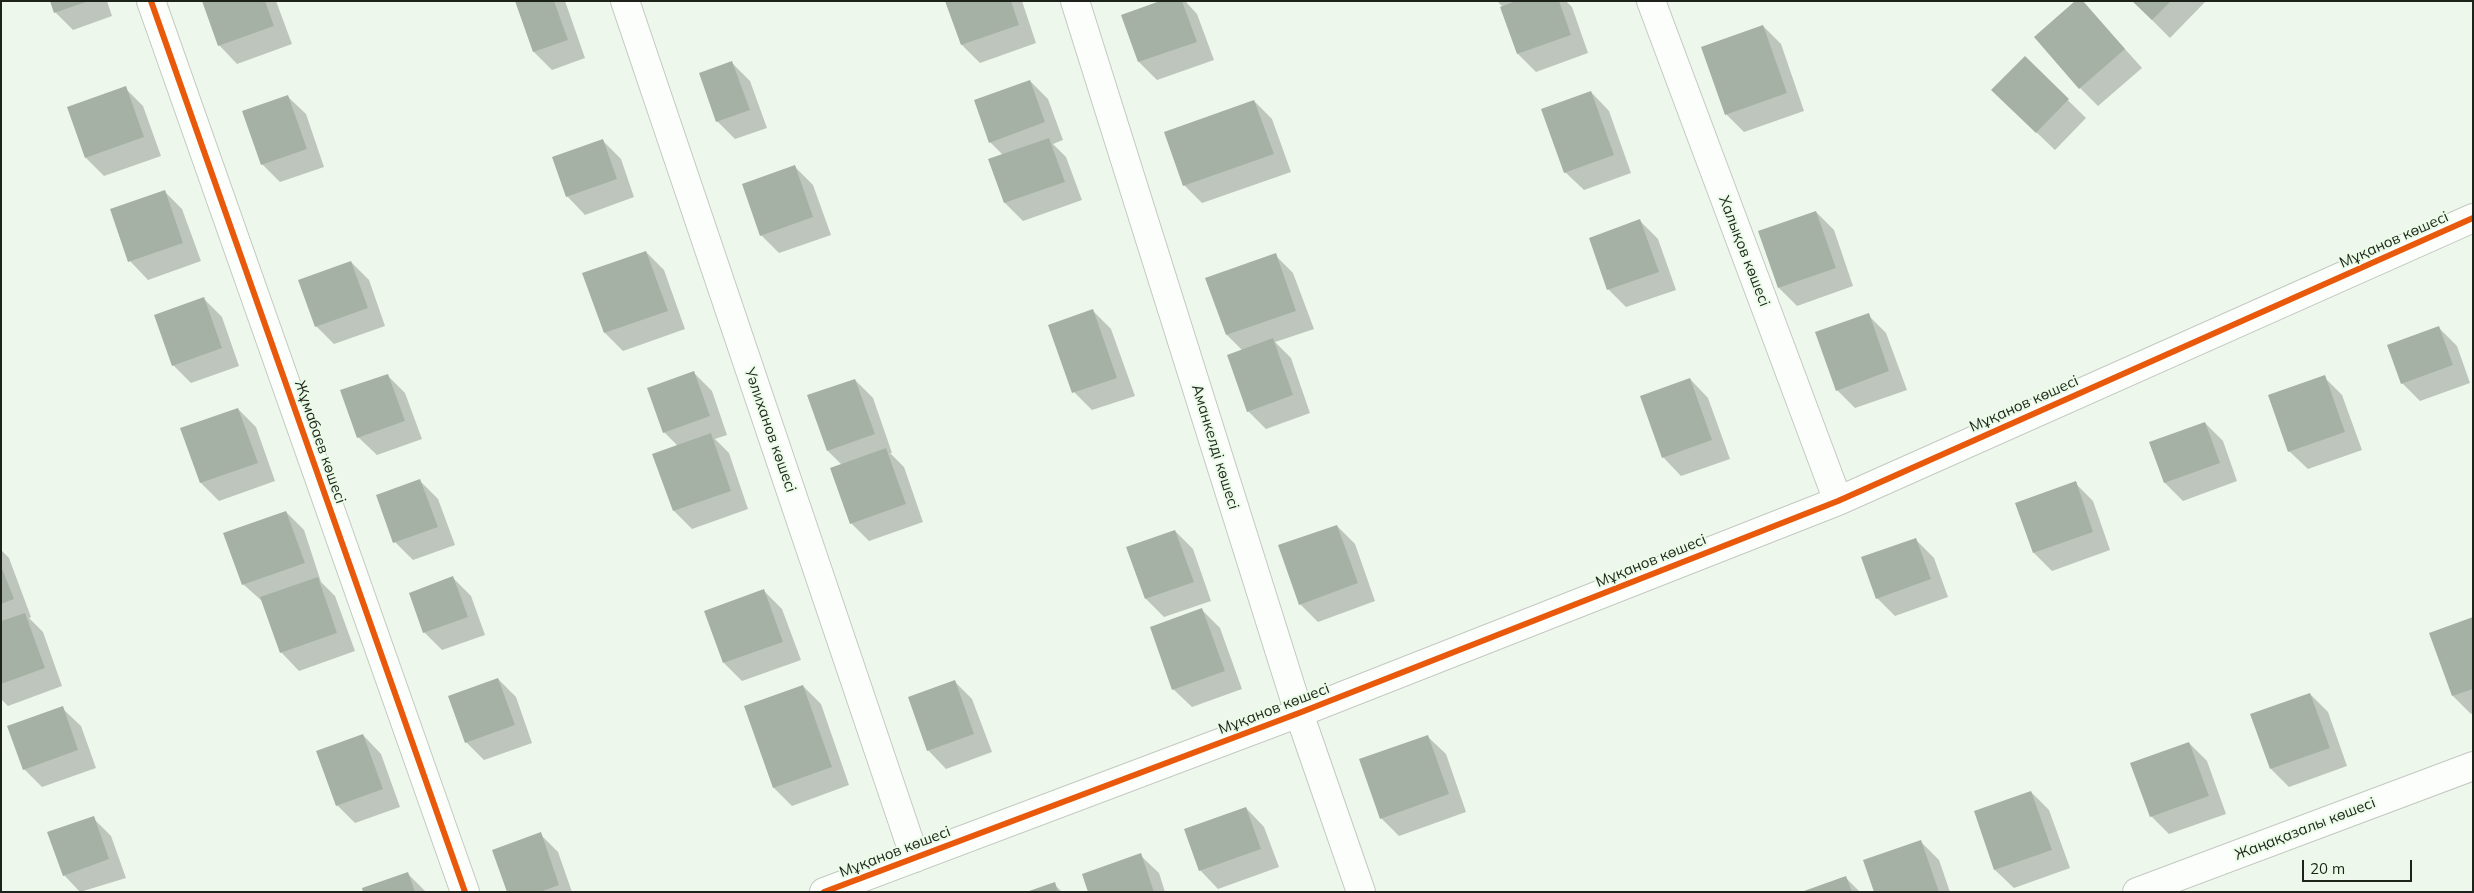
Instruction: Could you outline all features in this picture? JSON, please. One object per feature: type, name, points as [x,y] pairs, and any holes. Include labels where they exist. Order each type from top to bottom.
[{"type":"street","name":"Жұмабаев көшесі","points":[[151,1],[465,892]]},
{"type":"street","name":"Уәлиханов көшесі","points":[[625,1],[915,858]]},
{"type":"street","name":"Аманкелді көшесі","points":[[1075,1],[1299,714],[1361,892]]},
{"type":"street","name":"Халықов көшесі","points":[[1651,1],[1838,500]]},
{"type":"street","name":"Мұқанов көшесі","points":[[824,892],[1299,714],[1838,500],[2473,218]]},
{"type":"street","name":"Жаңақазалы көшесі","points":[[2136,892],[2200,881],[2473,766]]},
{"type":"building","points":[[50,1],[86,1],[86,2],[54,13]]},
{"type":"building","points":[[202,1],[265,1],[274,26],[218,46]]},
{"type":"building","points":[[515,1],[554,1],[568,40],[533,52]]},
{"type":"building","points":[[945,1],[1011,1],[1019,25],[961,45]]},
{"type":"building","points":[[1160,1],[1182,1],[1197,42],[1138,62],[1121,15]]},
{"type":"building","points":[[1516,1],[1559,1],[1571,35],[1517,54],[1500,7]]},
{"type":"building","points":[[2075,1],[2083,1],[2125,49],[2079,89],[2034,37]]},
{"type":"building","points":[[2132,1],[2171,1],[2152,20]]},
{"type":"building","points":[[1763,25],[1787,93],[1725,115],[1701,47]]},
{"type":"building","points":[[2025,56],[2069,99],[2036,133],[1991,90]]},
{"type":"building","points":[[732,61],[750,110],[716,122],[699,73]]},
{"type":"building","points":[[1030,80],[1045,122],[989,143],[974,100]]},
{"type":"building","points":[[126,86],[144,137],[85,158],[67,107]]},
{"type":"building","points":[[1591,91],[1614,155],[1564,173],[1541,109]]},
{"type":"building","points":[[288,95],[307,149],[261,165],[242,111]]},
{"type":"building","points":[[1254,100],[1274,154],[1183,186],[1164,132]]},
{"type":"building","points":[[1049,138],[1065,182],[1004,203],[988,159]]},
{"type":"building","points":[[603,139],[617,179],[566,197],[552,157]]},
{"type":"building","points":[[795,165],[813,217],[760,236],[742,184]]},
{"type":"building","points":[[165,190],[183,243],[128,262],[110,209]]},
{"type":"building","points":[[1816,211],[1836,268],[1778,288],[1758,231]]},
{"type":"building","points":[[1640,219],[1659,272],[1607,290],[1589,238]]},
{"type":"building","points":[[646,251],[668,311],[604,333],[582,273]]},
{"type":"building","points":[[1276,253],[1296,311],[1226,335],[1205,278]]},
{"type":"building","points":[[351,261],[368,308],[315,327],[298,280]]},
{"type":"building","points":[[204,297],[222,348],[172,366],[154,315]]},
{"type":"building","points":[[1093,309],[1117,378],[1072,393],[1048,325]]},
{"type":"building","points":[[1869,313],[1889,371],[1836,391],[1815,332]]},
{"type":"building","points":[[2439,326],[2453,365],[2401,384],[2387,345]]},
{"type":"building","points":[[1273,338],[1293,395],[1247,412],[1227,355]]},
{"type":"building","points":[[694,371],[710,416],[663,433],[647,388]]},
{"type":"building","points":[[388,374],[405,421],[357,438],[340,390]]},
{"type":"building","points":[[2325,375],[2345,432],[2288,452],[2268,395]]},
{"type":"building","points":[[1690,378],[1712,440],[1662,458],[1640,396]]},
{"type":"building","points":[[855,379],[875,434],[827,451],[807,395]]},
{"type":"building","points":[[238,408],[258,463],[200,483],[180,428]]},
{"type":"building","points":[[2205,422],[2220,463],[2164,483],[2149,442]]},
{"type":"building","points":[[711,433],[731,491],[673,511],[652,454]]},
{"type":"building","points":[[886,448],[906,504],[850,524],[830,468]]},
{"type":"building","points":[[420,479],[438,527],[393,543],[376,495]]},
{"type":"building","points":[[2076,481],[2093,532],[2033,553],[2015,503]]},
{"type":"building","points":[[286,511],[305,563],[242,585],[223,533]]},
{"type":"building","points":[[1337,525],[1358,583],[1299,605],[1278,545]]},
{"type":"building","points":[[1175,530],[1194,582],[1145,599],[1126,547]]},
{"type":"building","points":[[1916,538],[1931,579],[1876,599],[1861,557]]},
{"type":"building","points":[[1,566],[14,599],[1,604]]},
{"type":"building","points":[[453,576],[468,617],[423,633],[409,593]]},
{"type":"building","points":[[318,577],[337,633],[280,653],[260,597]]},
{"type":"building","points":[[764,589],[783,642],[723,663],[704,611]]},
{"type":"building","points":[[1202,608],[1225,671],[1172,690],[1150,627]]},
{"type":"building","points":[[25,613],[45,668],[1,684],[1,621]]},
{"type":"building","points":[[2473,617],[2473,689],[2452,696],[2429,633]]},
{"type":"building","points":[[498,678],[515,725],[465,743],[448,696]]},
{"type":"building","points":[[955,680],[974,734],[927,751],[908,697]]},
{"type":"building","points":[[803,685],[832,767],[773,788],[744,706]]},
{"type":"building","points":[[2310,693],[2330,748],[2270,769],[2250,714]]},
{"type":"building","points":[[63,706],[78,750],[23,770],[7,726]]},
{"type":"building","points":[[363,734],[383,789],[336,806],[316,751]]},
{"type":"building","points":[[1428,735],[1449,794],[1380,819],[1359,759]]},
{"type":"building","points":[[2189,742],[2209,796],[2150,817],[2130,763]]},
{"type":"building","points":[[2031,791],[2052,850],[1994,870],[1974,811]]},
{"type":"building","points":[[1246,807],[1261,849],[1199,871],[1184,829]]},
{"type":"building","points":[[94,816],[109,859],[63,876],[47,832]]},
{"type":"building","points":[[541,832],[559,885],[540,892],[507,892],[492,850]]},
{"type":"building","points":[[1921,840],[1939,892],[1874,892],[1863,860]]},
{"type":"building","points":[[1141,853],[1154,892],[1088,892],[1082,874]]},
{"type":"building","points":[[408,872],[415,892],[363,892],[362,888]]},
{"type":"building","points":[[1846,876],[1852,892],[1804,892],[1804,891]]},
{"type":"building","points":[[1055,882],[1058,892],[1029,892],[1029,891]]},
{"type":"cycle path","points":[[151,1],[465,892]]},
{"type":"cycle path","points":[[824,892],[1299,713],[1838,501],[2473,218]]}]
